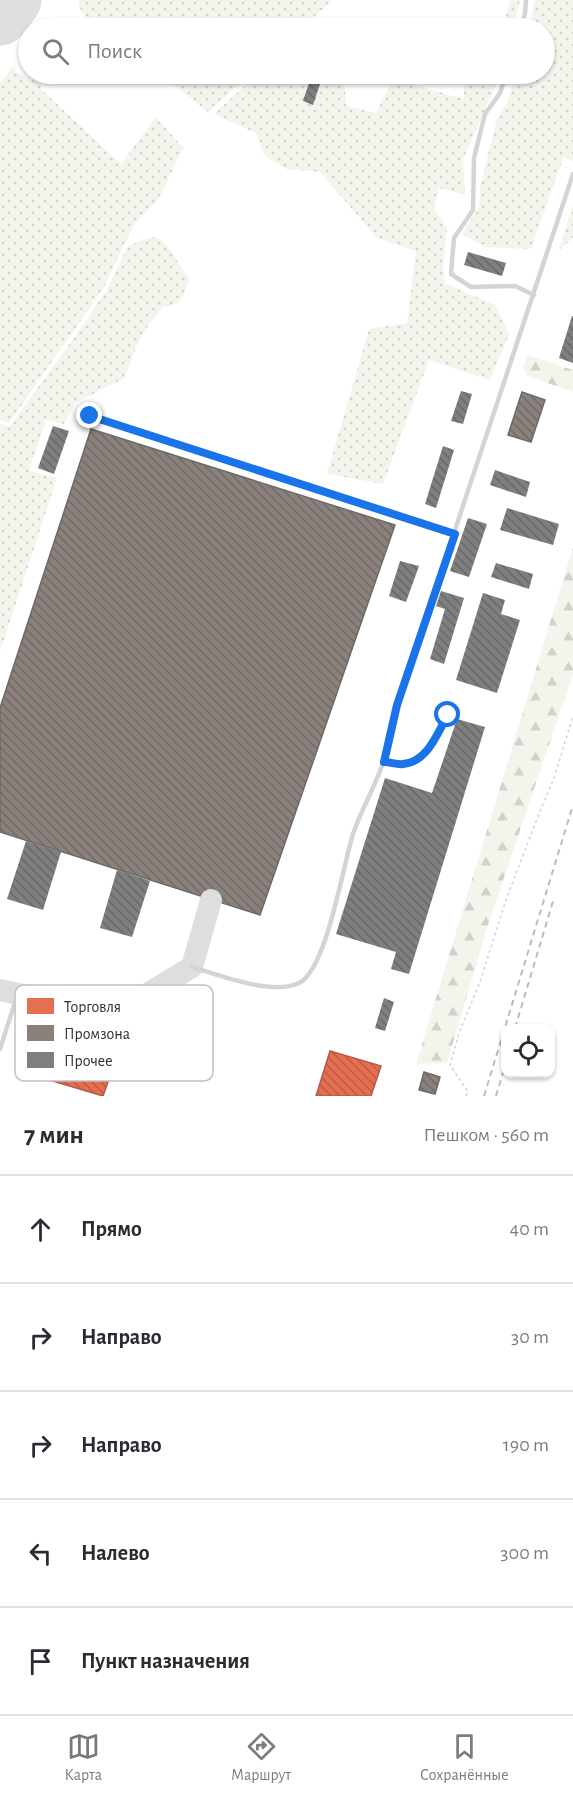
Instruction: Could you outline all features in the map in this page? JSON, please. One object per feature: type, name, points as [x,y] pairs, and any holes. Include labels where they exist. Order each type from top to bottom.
[{"type":"lane","points":[[524,18],[526,0]]},
{"type":"lane","points":[[503,84],[500,93],[485,114],[474,158],[473,210],[453,238],[451,273],[471,287],[515,286],[534,295]]},
{"type":"lane","points":[[192,967],[264,987],[291,986],[301,982],[309,975],[334,911],[353,834],[384,762],[397,705],[573,174]]},
{"type":"lane","points":[[90,416],[455,534]]},
{"type":"lane","points":[[384,762],[403,764],[414,761],[424,754],[448,715],[458,710]]},
{"type":"lane","points":[[0,1048],[15,1002]]},
{"type":"path","points":[[466,1096],[468,1092],[450,1065],[459,1033],[480,982],[507,897],[555,778],[573,716]]},
{"type":"green space","points":[[79,0],[333,0],[312,18],[96,18],[94,16],[88,18],[80,9]]},
{"type":"green space","points":[[510,0],[520,0],[516,18],[506,18]]},
{"type":"green space","points":[[535,0],[573,0],[573,162],[564,156],[531,249],[484,247],[462,234],[479,207],[480,187],[497,119],[507,104],[513,84],[555,84],[555,18],[532,18]]},
{"type":"green space","points":[[14,65],[18,73],[18,84],[41,84],[41,89],[121,164],[156,117],[183,148],[158,200],[135,223],[103,289],[9,423],[0,420],[0,83]]},
{"type":"green space","points":[[173,84],[240,84],[208,112]]},
{"type":"green space","points":[[247,84],[345,84],[346,106],[376,113],[390,84],[411,84],[464,99],[463,84],[496,84],[463,159],[465,195],[439,188],[434,208],[447,229],[443,265],[445,283],[495,305],[509,334],[490,380],[429,360],[383,484],[327,474],[369,329],[407,323],[416,251],[377,238],[320,172],[286,169],[264,155],[256,133],[214,114]]},
{"type":"green space","points":[[573,204],[573,238],[559,250]]},
{"type":"green space","points":[[155,237],[166,244],[189,279],[184,295],[179,302],[163,307],[149,324],[125,378],[75,403],[64,424],[46,420],[29,471],[57,478],[0,652],[0,424],[10,426],[79,331],[108,288],[127,247],[141,240]]},
{"type":"green space","points":[[527,355],[573,370],[573,392],[528,376],[523,369]]},
{"type":"green space","points":[[573,547],[573,674],[488,925],[447,1063],[416,1064]]},
{"type":"building: Торговля","points":[[330,1051],[381,1066],[371,1096],[316,1096]]},
{"type":"building: Торговля","points":[[53,1081],[105,1081],[108,1082],[103,1096]]},
{"type":"building: Промзона","points":[[522,392],[545,400],[531,442],[508,435]]},
{"type":"building: Промзона","points":[[91,429],[395,525],[260,915],[0,832],[0,708]]},
{"type":"building: Промзона","points":[[424,1072],[440,1077],[435,1094],[419,1090]]},
{"type":"building: Прочее","points":[[309,84],[320,84],[313,105],[303,101]]},
{"type":"building: Прочее","points":[[468,252],[506,263],[502,276],[464,265]]},
{"type":"building: Прочее","points":[[573,316],[573,363],[559,358]]},
{"type":"building: Прочее","points":[[461,391],[472,394],[463,424],[451,421]]},
{"type":"building: Прочее","points":[[53,426],[69,431],[54,474],[38,468]]},
{"type":"building: Прочее","points":[[443,446],[454,450],[436,508],[425,504]]},
{"type":"building: Прочее","points":[[495,470],[530,482],[526,497],[490,485]]},
{"type":"building: Прочее","points":[[507,508],[559,524],[553,545],[500,530]]},
{"type":"building: Прочее","points":[[468,518],[487,524],[469,577],[450,571]]},
{"type":"building: Прочее","points":[[400,561],[419,566],[406,602],[389,596]]},
{"type":"building: Прочее","points":[[496,563],[533,574],[529,589],[491,577]]},
{"type":"building: Прочее","points":[[441,591],[464,598],[444,664],[430,659],[445,609],[436,606]]},
{"type":"building: Прочее","points":[[483,593],[505,600],[501,614],[520,620],[497,693],[456,680]]},
{"type":"building: Прочее","points":[[457,719],[485,727],[409,974],[391,969],[396,952],[336,934],[385,778],[432,793]]},
{"type":"building: Прочее","points":[[26,841],[61,852],[43,910],[7,899]]},
{"type":"building: Прочее","points":[[117,870],[150,881],[132,937],[100,928]]},
{"type":"building: Прочее","points":[[384,998],[394,1002],[385,1031],[375,1028]]},
{"type":"taxiway","points":[[162,985],[192,967],[211,900]]},
{"type":"taxiway","points":[[0,990],[15,993]]},
{"type":"runway","points":[[0,17],[13,0]]},
{"type":"railway","points":[[484,1096],[573,805]]},
{"type":"railway","points":[[516,1024],[554,898]]},
{"type":"railway","points":[[496,1096],[501,1078]]},
{"type":"route","points":[[90,416],[455,534],[397,705],[384,762],[403,764],[414,761],[424,754],[448,715]]}]
